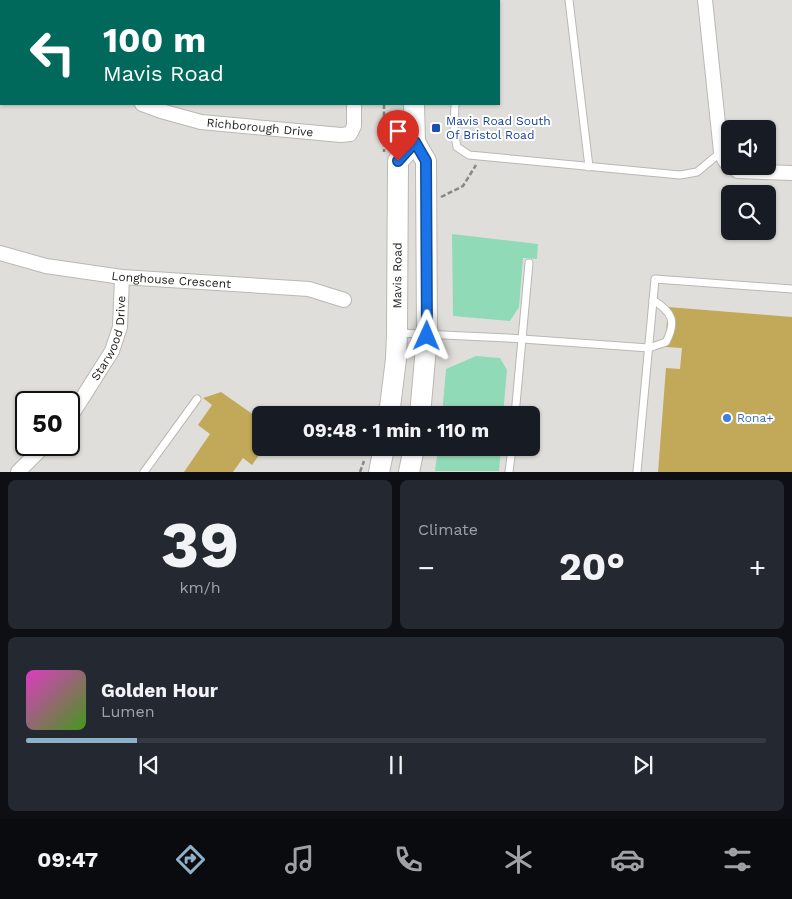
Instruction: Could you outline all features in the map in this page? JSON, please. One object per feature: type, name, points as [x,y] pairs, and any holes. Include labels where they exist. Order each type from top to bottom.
[{"type":"main road","points":[[414,105],[415,142],[426,161],[427,336],[421,406]]},
{"type":"main road","name":"Mavis Road","points":[[390,406],[397,333],[398,161],[415,142]]},
{"type":"main road","points":[[379,472],[382,456]]},
{"type":"main road","points":[[409,472],[412,456]]},
{"type":"street","points":[[705,0],[721,143]]},
{"type":"street","name":"Richborough Drive","points":[[145,105],[200,122],[342,135],[350,134],[354,126],[354,105]]},
{"type":"street","points":[[776,172],[792,173]]},
{"type":"street","name":"Longhouse Crescent","points":[[0,253],[46,266],[122,277],[309,289],[344,300]]},
{"type":"street","name":"Starwood Drive","points":[[80,402],[112,351],[120,328],[122,277]]},
{"type":"street","points":[[18,472],[33,456]]},
{"type":"lane","points":[[570,0],[589,167]]},
{"type":"lane","points":[[455,105],[454,131],[457,148],[468,155],[680,175],[697,172],[721,153]]},
{"type":"lane","points":[[516,406],[529,263]]},
{"type":"lane","points":[[637,472],[655,279],[792,290]]},
{"type":"lane","points":[[397,333],[427,336],[523,339],[648,348],[666,342],[670,334],[672,317],[666,308],[653,300]]},
{"type":"lane","points":[[144,472],[197,399]]},
{"type":"lane","points":[[509,472],[511,456]]},
{"type":"path","points":[[440,198],[463,186],[481,156]]},
{"type":"green space","points":[[452,234],[538,244],[537,259],[523,258],[519,307],[510,321],[453,316]]},
{"type":"green space","points":[[476,356],[500,358],[507,370],[504,406],[443,406],[446,369]]},
{"type":"green space","points":[[437,456],[500,456],[499,471],[435,471]]},
{"type":"building","name":"Rona+","points":[[668,307],[792,317],[792,472],[658,472],[666,368],[680,369],[682,348],[665,347]]},
{"type":"building","points":[[221,392],[252,414],[252,456],[258,456],[252,465],[243,458],[233,472],[184,472],[210,434],[198,425],[212,405],[203,398]]},
{"type":"place","name":"Mavis Road South Of Bristol Road","points":[[436,128]]},
{"type":"place","name":"Rona+","points":[[727,418]]},
{"type":"route","points":[[398,161],[415,142],[426,161],[427,336]]}]
